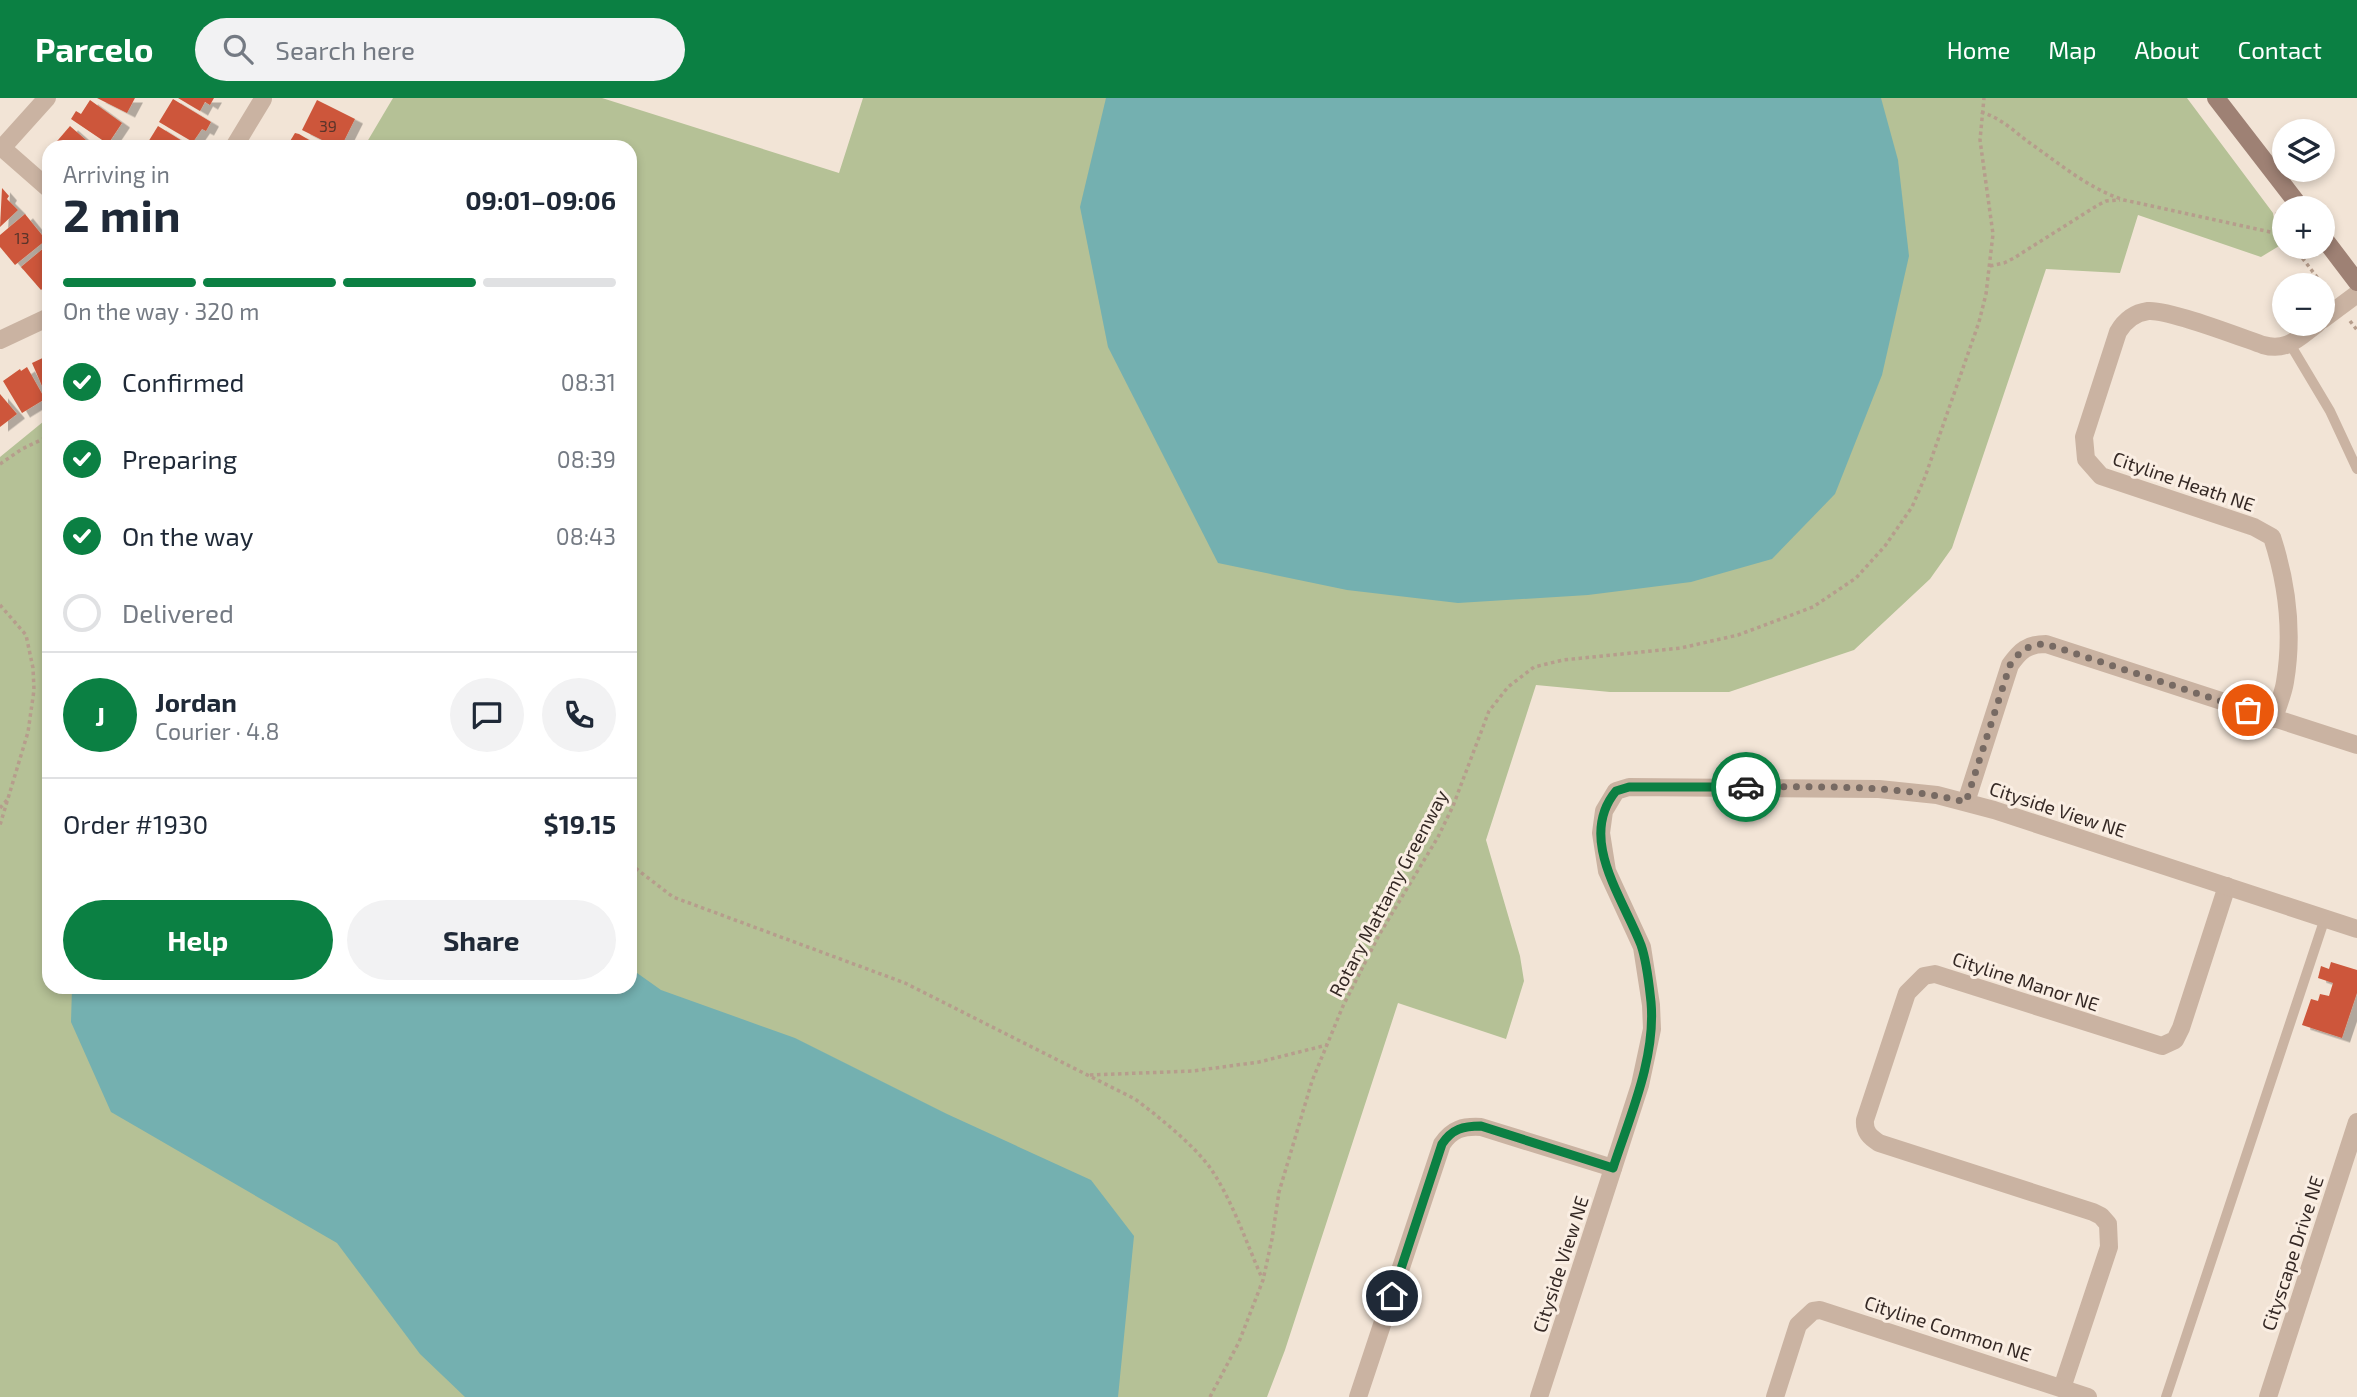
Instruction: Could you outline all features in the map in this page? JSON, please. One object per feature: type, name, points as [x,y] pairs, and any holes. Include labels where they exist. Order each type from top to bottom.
[{"type":"street","points":[[42,183],[1,147],[47,98]]},
{"type":"street","points":[[2216,98],[2292,196]]},
{"type":"street","points":[[238,140],[263,99]]},
{"type":"street","points":[[2335,253],[2357,282]]},
{"type":"street","points":[[2335,310],[2357,294]]},
{"type":"street","name":"Cityline Heath NE","points":[[2273,719],[2285,684],[2288,647],[2287,610],[2272,537],[2254,527],[2101,476],[2086,459],[2084,437],[2118,332],[2125,321],[2138,313],[2160,311],[2272,348],[2290,344]]},
{"type":"street","points":[[0,340],[42,320]]},
{"type":"street","points":[[2290,344],[2301,336]]},
{"type":"street","points":[[1966,802],[2010,665],[2017,655],[2034,644],[2046,644],[2357,746]]},
{"type":"street","name":"Cityside View NE","points":[[1539,1397],[1640,1085],[1651,1029],[1651,1005],[1642,947],[1607,871],[1601,833],[1604,811],[1616,791],[1629,787],[1856,787],[1937,795],[1966,802],[2357,929]]},
{"type":"street","name":"Cityline Manor NE","points":[[2062,1388],[2109,1247],[2108,1224],[2093,1212],[1870,1138],[1865,1120],[1907,992],[1924,976],[1935,974],[2162,1046],[2175,1040],[2181,1028],[2227,886]]},
{"type":"street","name":"Cityscape Drive NE","points":[[2268,1397],[2357,1122]]},
{"type":"street","points":[[1358,1397],[1442,1144],[1448,1135],[1466,1126],[1481,1126],[1613,1168]]},
{"type":"street","name":"Cityline Common NE","points":[[1775,1397],[1798,1325],[1813,1311],[1820,1310],[2088,1397]]},
{"type":"lane","points":[[2290,344],[2330,411],[2357,469]]},
{"type":"lane","points":[[2166,1397],[2325,918]]},
{"type":"path","name":"Rotary Mattamy Greenway","points":[[1210,1397],[1239,1342],[1263,1280],[1279,1192],[1312,1082],[1327,1045],[1343,1006],[1380,934],[1438,837],[1453,806],[1489,710],[1508,687],[1534,667],[1563,660],[1681,649],[1738,635],[1812,607],[1856,578],[1885,546],[1912,507],[1979,322],[1990,266],[1993,234],[1980,140],[1984,98]]},
{"type":"path","points":[[1981,112],[1999,120],[2078,179],[2105,194],[2272,232]]},
{"type":"path","points":[[1990,266],[2014,258],[2106,201],[2124,200]]},
{"type":"path","points":[[2303,259],[2314,273]]},
{"type":"path","points":[[2312,270],[2318,266]]},
{"type":"path","points":[[2353,325],[2357,330]]},
{"type":"path","points":[[0,464],[42,439]]},
{"type":"path","points":[[0,605],[26,635],[33,668],[34,691],[29,732],[0,825]]},
{"type":"path","points":[[0,808],[8,799]]},
{"type":"path","points":[[637,869],[673,897],[905,983],[1135,1099],[1157,1115],[1210,1168],[1228,1201],[1263,1280]]},
{"type":"path","points":[[1089,1075],[1194,1071],[1259,1062],[1327,1045]]},
{"type":"green space","points":[[393,98],[602,98],[839,173],[863,98],[2187,98],[2272,212],[2272,250],[2261,257],[2138,215],[2120,273],[2046,269],[1952,548],[1930,579],[1854,650],[1729,692],[1610,692],[1536,685],[1486,840],[1520,956],[1524,981],[1506,1039],[1398,1003],[1285,1350],[1267,1397],[0,1397],[0,457],[42,423],[42,994],[637,994],[637,140],[368,140]]},
{"type":"water","points":[[1106,98],[1881,98],[1898,160],[1909,256],[1882,375],[1835,494],[1772,559],[1691,582],[1588,595],[1458,603],[1347,590],[1218,563],[1108,347],[1080,207]]},
{"type":"water","points":[[637,973],[661,990],[795,1038],[947,1114],[1091,1180],[1134,1236],[1118,1397],[465,1397],[420,1354],[337,1243],[111,1112],[71,1022],[72,994],[637,994]]},
{"type":"building","points":[[97,98],[135,98],[127,113]]},
{"type":"building","points":[[178,98],[214,98],[210,105],[205,102],[200,111]]},
{"type":"building","points":[[173,99],[211,122],[206,131],[202,129],[194,140],[190,140],[159,122]]},
{"type":"building","points":[[90,100],[122,123],[111,140],[102,140],[71,119],[76,111],[81,114]]},
{"type":"building","points":[[317,100],[355,119],[344,140],[322,140],[302,130]]},
{"type":"building","points":[[70,126],[86,140],[58,140]]},
{"type":"building","points":[[158,126],[181,140],[149,140]]},
{"type":"building","points":[[295,133],[309,140],[291,140]]},
{"type":"building","points":[[2,188],[9,196],[7,199],[18,210],[0,227]]},
{"type":"building","points":[[25,214],[42,235],[42,243],[15,265],[0,247],[0,235]]},
{"type":"building","points":[[42,250],[42,289],[41,290],[21,267]]},
{"type":"building","points":[[42,358],[42,386],[32,363]]},
{"type":"building","points":[[27,367],[42,394],[42,401],[22,413],[3,381],[20,369],[21,371]]},
{"type":"building","points":[[0,394],[17,414],[0,427]]},
{"type":"building","points":[[2331,962],[2357,970],[2357,993],[2342,1038],[2302,1025],[2311,999],[2318,1001],[2320,994],[2329,996],[2333,983],[2318,978],[2321,966],[2329,969]]},
{"type":"way so far","points":[[1746,787],[1856,787],[1937,795],[1966,802],[2010,665],[2025,648],[2034,644],[2046,644],[2248,710]]},
{"type":"route","points":[[1392,1296],[1442,1144],[1455,1130],[1466,1126],[1481,1126],[1613,1168],[1647,1056],[1651,1005],[1642,947],[1607,871],[1601,833],[1604,811],[1616,791],[1629,787],[1746,787]]}]
